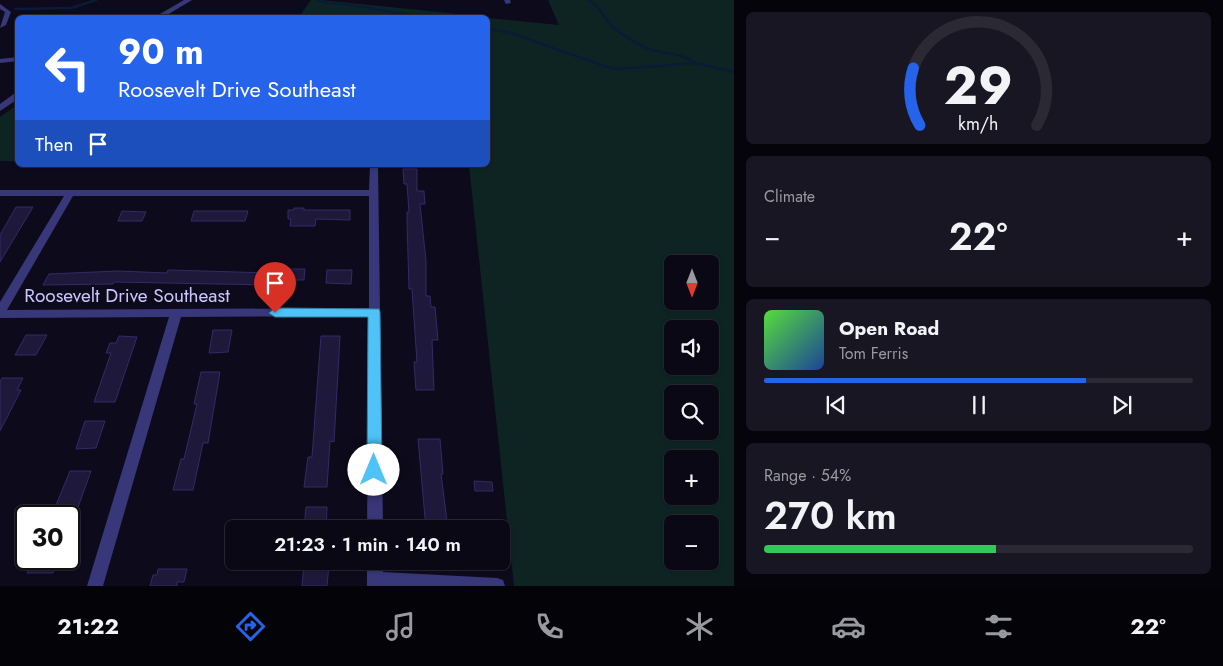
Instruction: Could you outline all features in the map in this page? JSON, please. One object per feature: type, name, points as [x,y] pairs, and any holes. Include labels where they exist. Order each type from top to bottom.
[{"type":"street","points":[[162,15],[189,0]]},
{"type":"street","points":[[0,6],[8,12],[4,24],[0,26]]},
{"type":"street","points":[[0,61],[15,59]]},
{"type":"street","points":[[0,108],[15,97]]},
{"type":"street","points":[[374,167],[375,520]]},
{"type":"street","points":[[0,193],[374,193]]},
{"type":"street","points":[[0,313],[70,193]]},
{"type":"street","name":"Roosevelt Drive Southeast","points":[[0,313],[374,312]]},
{"type":"street","points":[[95,586],[176,313]]},
{"type":"street","points":[[375,570],[375,583],[497,586]]},
{"type":"green space","points":[[311,0],[321,0],[467,15],[300,15]]},
{"type":"green space","points":[[548,0],[734,0],[734,586],[514,586],[510,549],[510,520],[507,520],[469,167],[490,167],[490,18],[559,25]]},
{"type":"green space","points":[[15,106],[15,161],[0,161],[0,117]]},
{"type":"building","points":[[403,169],[417,169],[417,191],[424,191],[425,204],[420,204],[426,261],[426,296],[430,296],[431,307],[435,307],[438,340],[432,340],[434,390],[416,390],[414,362],[417,362],[412,289],[409,289],[407,212],[409,212],[407,184],[404,184]]},
{"type":"building","points":[[16,207],[33,207],[0,262],[0,235]]},
{"type":"building","points":[[294,208],[304,208],[304,210],[350,210],[350,220],[316,219],[315,226],[290,226],[291,219],[288,219],[288,210],[294,210]]},
{"type":"building","points":[[122,211],[146,212],[142,221],[118,221]]},
{"type":"building","points":[[194,211],[248,211],[245,221],[191,221]]},
{"type":"building","points":[[276,269],[305,269],[304,280],[274,280]]},
{"type":"building","points":[[168,270],[271,273],[269,285],[114,282],[113,284],[43,285],[49,274],[118,271],[167,273]]},
{"type":"building","points":[[327,270],[352,270],[351,284],[326,283]]},
{"type":"building","points":[[213,330],[232,330],[228,352],[209,353]]},
{"type":"building","points":[[26,335],[47,335],[36,355],[15,355]]},
{"type":"building","points":[[119,336],[137,337],[115,402],[94,402],[111,353],[106,353],[110,343],[116,343]]},
{"type":"building","points":[[321,336],[340,336],[334,442],[330,441],[327,487],[304,487],[308,457],[312,457]]},
{"type":"building","points":[[201,372],[220,372],[208,443],[203,443],[193,490],[173,490],[181,459],[184,459],[197,404],[194,404]]},
{"type":"building","points":[[2,378],[23,378],[17,390],[21,390],[0,431],[0,382]]},
{"type":"building","points":[[85,421],[105,421],[96,448],[76,449]]},
{"type":"building","points":[[418,439],[440,439],[443,474],[441,474],[447,520],[425,520]]},
{"type":"building","points":[[70,471],[91,471],[79,505],[56,505]]},
{"type":"building","points":[[474,481],[492,482],[493,491],[475,491]]},
{"type":"building","points":[[306,507],[327,507],[326,520],[305,520]]},
{"type":"building","points":[[158,569],[187,569],[184,582],[177,582],[177,586],[150,586],[153,575],[157,575]]},
{"type":"building","points":[[28,570],[54,570],[53,573],[27,573]]},
{"type":"building","points":[[303,570],[329,570],[327,586],[302,586]]},
{"type":"waterway","points":[[15,9],[71,8],[96,0]]},
{"type":"waterway","points":[[317,0],[409,15]]},
{"type":"waterway","points":[[588,0],[599,8],[615,28],[631,40],[644,47],[683,57],[695,63]]},
{"type":"waterway","points":[[490,29],[511,33],[607,67],[619,69],[695,63]]},
{"type":"waterway","points":[[695,63],[734,72]]},
{"type":"route","points":[[275,313],[374,312],[374,470]]}]
